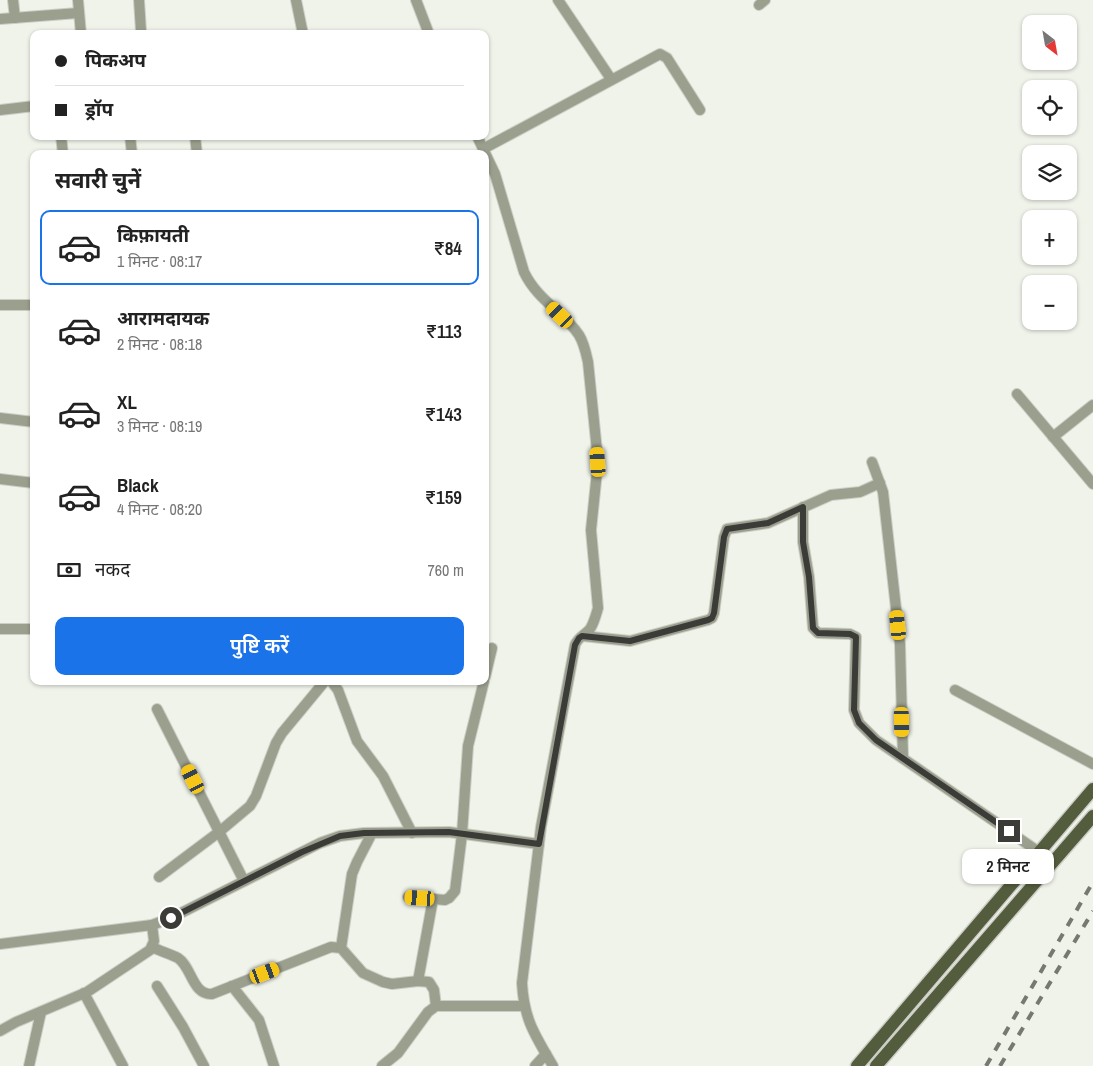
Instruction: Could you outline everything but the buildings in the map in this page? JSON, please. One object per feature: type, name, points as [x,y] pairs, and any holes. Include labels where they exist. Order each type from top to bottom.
[{"type":"main road","points":[[857,1066],[1093,789]]},
{"type":"main road","points":[[876,1066],[1093,816]]},
{"type":"street","points":[[13,0],[14,18]]},
{"type":"street","points":[[78,0],[80,30]]},
{"type":"street","points":[[140,0],[140,30]]},
{"type":"street","points":[[296,0],[302,30]]},
{"type":"street","points":[[416,0],[428,30]]},
{"type":"street","points":[[558,0],[611,79]]},
{"type":"street","points":[[0,19],[78,13]]},
{"type":"street","points":[[479,140],[483,149],[656,55],[664,55],[700,110]]},
{"type":"street","points":[[0,110],[30,106]]},
{"type":"street","points":[[489,162],[495,174],[527,278],[537,293],[580,336],[588,362],[598,462],[591,530],[598,602],[595,619],[590,629],[579,638],[575,645],[539,844],[522,983],[527,1017],[553,1066]]},
{"type":"street","points":[[0,306],[30,305]]},
{"type":"street","points":[[1016,394],[1093,484]]},
{"type":"street","points":[[1053,437],[1093,405]]},
{"type":"street","points":[[0,418],[30,422]]},
{"type":"street","points":[[872,462],[883,492],[900,652],[903,758]]},
{"type":"street","points":[[0,479],[30,483]]},
{"type":"street","points":[[582,636],[630,641],[712,618],[724,537],[727,529],[768,523],[831,495],[860,492],[880,483]]},
{"type":"street","points":[[803,507],[803,542],[809,577],[813,628],[818,633],[850,634],[856,637],[854,710],[859,723],[870,734],[903,758],[1053,863]]},
{"type":"street","points":[[0,629],[30,629]]},
{"type":"street","points":[[489,660],[492,648]]},
{"type":"street","points":[[159,877],[219,832],[245,811],[254,801],[276,743],[322,685]]},
{"type":"street","points":[[334,685],[338,690],[357,741],[383,776],[412,832]]},
{"type":"street","points":[[408,897],[445,900],[455,891],[462,834],[468,746],[483,685]]},
{"type":"street","points":[[955,690],[1093,764]]},
{"type":"street","points":[[157,709],[244,881]]},
{"type":"street","points":[[0,944],[152,925],[171,918],[320,843],[340,836],[372,833],[449,832],[539,844]]},
{"type":"street","points":[[341,948],[354,869],[372,833]]},
{"type":"street","points":[[418,981],[433,899]]},
{"type":"street","points":[[0,1031],[96,987],[152,947],[154,941],[152,925]]},
{"type":"street","points":[[152,947],[178,958],[203,993],[212,994],[331,947],[341,948],[363,973],[383,982],[400,984],[426,981],[432,985],[436,1006]]},
{"type":"street","points":[[157,986],[183,1027],[204,1066]]},
{"type":"street","points":[[232,986],[259,1020],[274,1066]]},
{"type":"street","points":[[84,993],[123,1066]]},
{"type":"street","points":[[382,1066],[398,1053],[428,1012],[436,1006],[524,1006]]},
{"type":"street","points":[[29,1066],[41,1012]]},
{"type":"street","points":[[535,1066],[546,1054]]},
{"type":"railway","points":[[986,1066],[1093,882]]},
{"type":"railway","points":[[1000,1066],[1093,911]]},
{"type":"route","points":[[171,918],[320,843],[340,836],[364,833],[449,832],[539,844],[575,645],[579,638],[582,636],[630,641],[690,626],[712,618],[724,537],[727,529],[768,523],[803,507],[803,542],[809,577],[813,628],[818,633],[853,634],[856,637],[854,710],[859,723],[876,740],[1009,831]]}]
